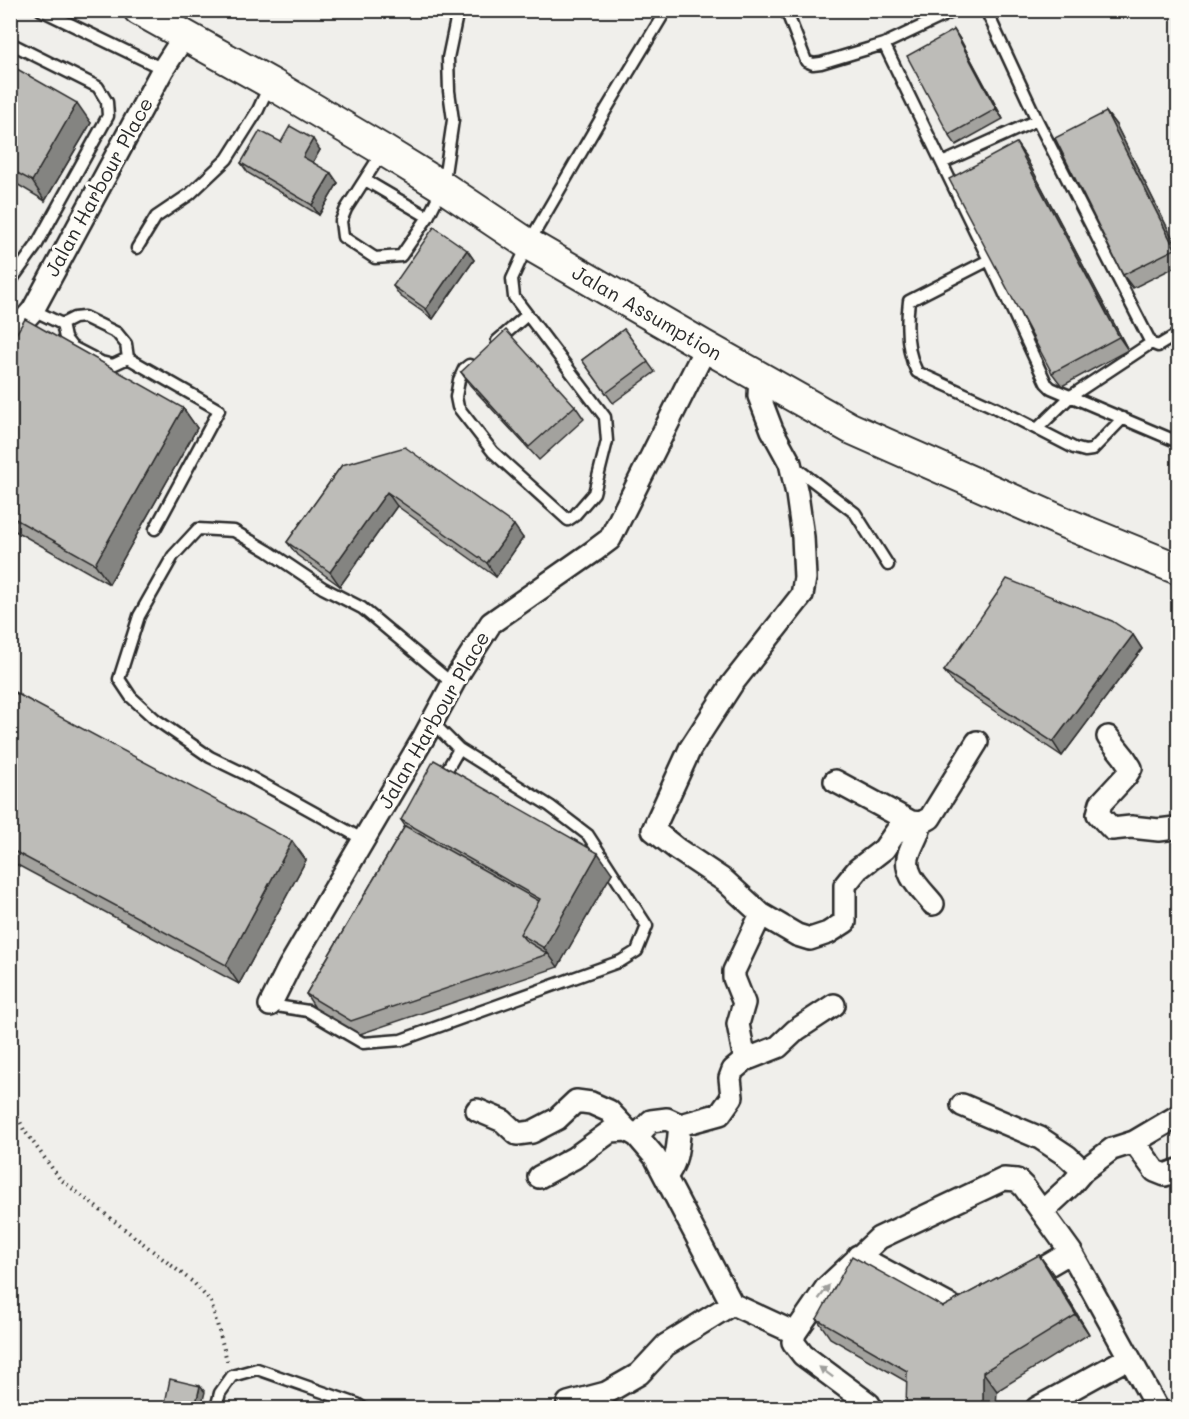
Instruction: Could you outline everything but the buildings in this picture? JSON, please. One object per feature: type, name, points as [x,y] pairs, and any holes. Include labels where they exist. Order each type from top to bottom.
[{"type":"street","name":"Jalan Assumption","points":[[142,11],[383,150],[528,244],[850,428],[1070,525],[1179,570]]},
{"type":"street","name":"Jalan Harbour Place","points":[[10,336],[33,310],[163,69],[185,35]]},
{"type":"street","name":"Jalan Harbour Place","points":[[270,1005],[289,967],[453,684],[491,623],[610,539],[705,347]]},
{"type":"street","points":[[760,378],[759,396],[772,430],[790,463],[797,494],[803,537],[802,595],[732,684],[690,749],[653,830],[725,881],[761,914],[797,935],[810,939],[828,933],[846,922],[845,885],[858,869],[884,849],[913,821],[930,818],[977,742]]},
{"type":"street","points":[[1108,738],[1131,768],[1101,803],[1098,814],[1112,829],[1131,827],[1159,830],[1179,829]]},
{"type":"street","points":[[835,781],[913,821]]},
{"type":"street","points":[[913,821],[907,866],[910,875],[933,904]]},
{"type":"street","points":[[745,1060],[738,1024],[744,1003],[734,978],[734,971],[761,914]]},
{"type":"street","points":[[539,1177],[574,1158],[611,1131],[632,1133],[651,1121],[667,1119],[680,1125],[720,1114],[732,1097],[730,1078],[733,1070],[745,1060],[778,1047],[796,1030],[834,1005]]},
{"type":"street","points":[[477,1110],[503,1120],[517,1134],[532,1132],[558,1119],[576,1101],[591,1103],[609,1111],[655,1157],[732,1304],[795,1333]]},
{"type":"street","points":[[962,1105],[1040,1138],[1083,1171]]},
{"type":"street","points":[[1043,1211],[1083,1171],[1112,1149],[1134,1142],[1179,1116]]},
{"type":"street","points":[[666,1176],[675,1160],[680,1125]]},
{"type":"street","points":[[1134,1142],[1155,1171],[1165,1175],[1179,1170]]},
{"type":"street","points":[[867,1407],[803,1355],[793,1342],[795,1333],[826,1288],[879,1238],[1004,1179],[1017,1180],[1043,1211],[1071,1252],[1157,1408]]},
{"type":"street","points":[[858,1256],[958,1310],[977,1307],[1071,1252]]},
{"type":"street","points":[[568,1403],[606,1393],[639,1374],[666,1346],[732,1304]]},
{"type":"street","points":[[1037,1408],[1128,1358]]},
{"type":"lane","points":[[41,10],[163,69]]},
{"type":"lane","points":[[383,150],[346,209],[341,221],[343,237],[375,258],[400,256],[428,217],[443,187],[453,120],[448,58],[458,10]]},
{"type":"lane","points":[[473,361],[464,369],[459,380],[456,397],[458,407],[494,452],[568,520],[594,493],[607,441],[605,417],[514,297],[512,279],[528,244],[666,10]]},
{"type":"lane","points":[[786,10],[806,61],[813,64],[884,44],[956,10]]},
{"type":"lane","points":[[986,10],[1037,120],[1151,344],[1158,346],[1179,334]]},
{"type":"lane","points":[[10,43],[98,87],[107,102],[108,116],[36,246],[10,282]]},
{"type":"lane","points":[[884,44],[1046,383],[1051,388],[1179,442]]},
{"type":"lane","points":[[137,248],[156,217],[190,194],[227,159],[258,110],[270,83]]},
{"type":"lane","points":[[942,163],[1037,120]]},
{"type":"lane","points":[[364,180],[428,217]]},
{"type":"lane","points":[[989,260],[909,302],[908,337],[912,362],[917,372],[1085,452],[1092,450],[1123,418]]},
{"type":"lane","points":[[33,310],[62,324]]},
{"type":"lane","points":[[491,346],[527,315]]},
{"type":"lane","points":[[62,324],[74,318],[84,317],[117,333],[126,344],[128,358]]},
{"type":"lane","points":[[62,324],[65,338],[72,347],[101,362],[113,365],[128,358]]},
{"type":"lane","points":[[1037,429],[1071,396],[1151,344]]},
{"type":"lane","points":[[128,358],[219,410],[155,529]]},
{"type":"lane","points":[[790,463],[855,513],[888,565]]},
{"type":"lane","points":[[364,840],[210,757],[131,697],[119,679],[139,616],[173,556],[198,529],[234,531],[323,588],[362,608],[453,684]]},
{"type":"lane","points":[[270,1005],[308,1011],[363,1043],[401,1040],[621,961],[637,951],[647,926],[588,835],[550,806],[459,749],[432,722]]},
{"type":"lane","points":[[436,789],[459,749]]},
{"type":"lane","points":[[308,1011],[314,1001]]},
{"type":"lane","points":[[216,1408],[220,1393],[232,1376],[257,1369],[363,1408]]},
{"type":"path","points":[[10,1101],[24,1130],[60,1179],[194,1282],[211,1302],[232,1376]]}]
